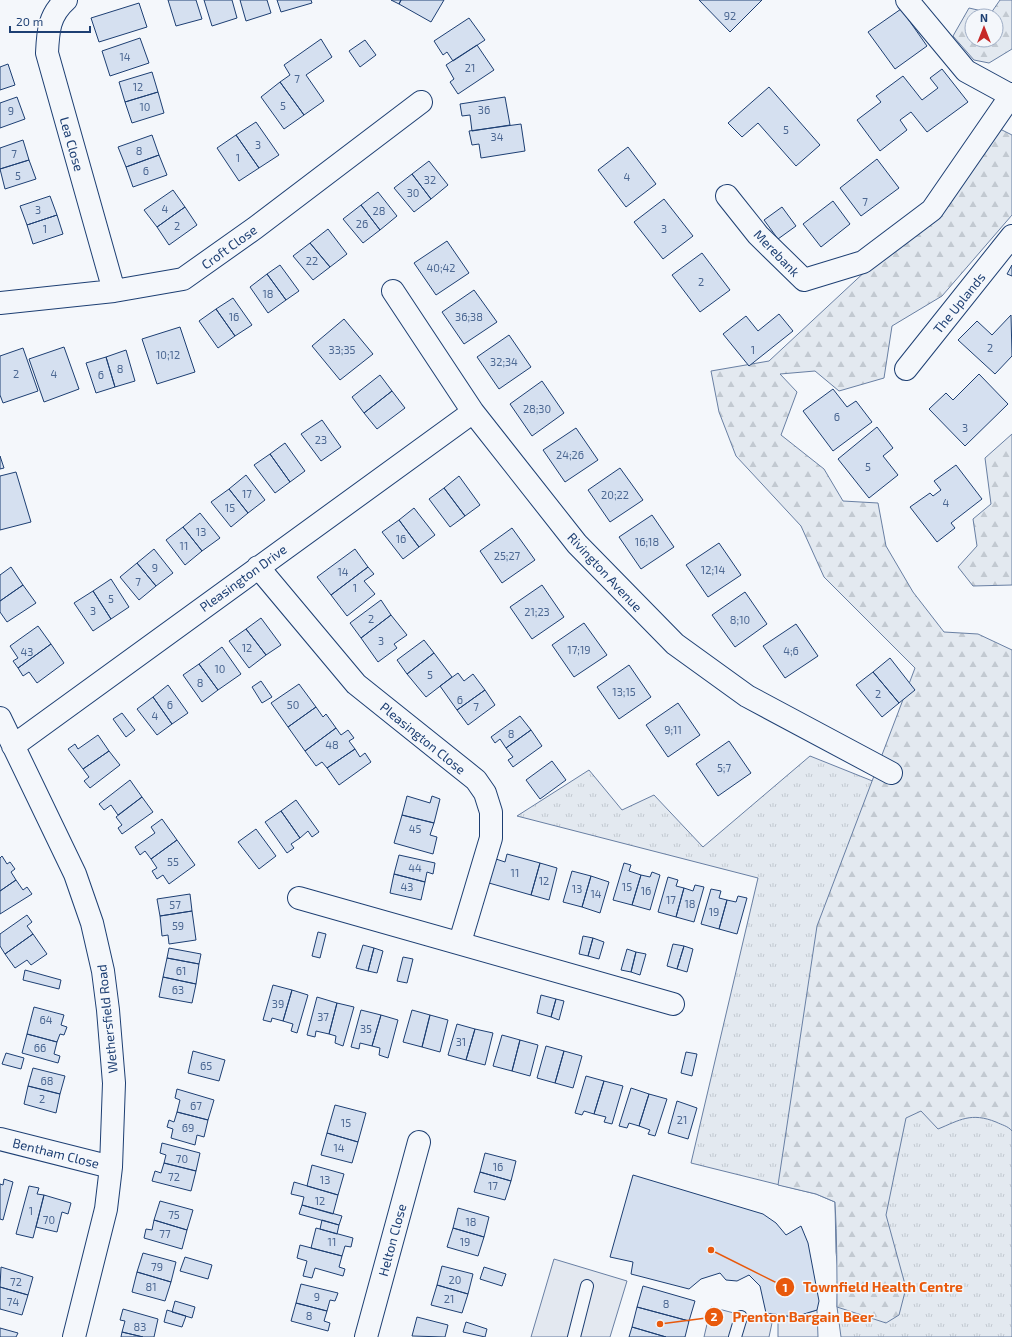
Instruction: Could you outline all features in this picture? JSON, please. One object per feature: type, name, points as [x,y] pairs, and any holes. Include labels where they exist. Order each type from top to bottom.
[{"type":"street","name":"Lea Close","points":[[66,0],[56,8],[48,30],[47,53],[114,291]]},
{"type":"street","points":[[908,0],[966,71],[1011,96]]},
{"type":"street","name":"Merebank","points":[[727,196],[758,235],[804,280],[863,262],[932,210],[1011,96]]},
{"type":"street","name":"Croft Close","points":[[0,303],[114,291],[183,279],[255,228],[421,102]]},
{"type":"street","name":"The Uplands","points":[[906,369],[1012,236]]},
{"type":"street","name":"Rivington Avenue","points":[[393,291],[473,412],[577,544],[675,644],[747,696],[891,773]]},
{"type":"street","name":"Pleasington Drive","points":[[13,746],[258,566],[473,412]]},
{"type":"street","name":"Pleasington Close","points":[[258,566],[356,684],[476,780],[484,793],[491,812],[491,838],[460,942]]},
{"type":"street","name":"Wethersfield Road","points":[[0,718],[75,874],[92,923],[103,971],[114,1083],[111,1167],[106,1209],[74,1337]]},
{"type":"street","points":[[299,898],[460,942],[673,1004]]},
{"type":"street","name":"Bentham Close","points":[[0,1139],[111,1167]]},
{"type":"street","name":"Helton Close","points":[[366,1337],[419,1142]]},
{"type":"lane","points":[[574,1337],[587,1286]]},
{"type":"lane","points":[[735,1337],[741,1317]]},
{"type":"green space","points":[[1000,0],[1012,0],[1012,49],[989,63],[974,60],[953,36],[964,17],[964,48],[1004,48],[1004,8],[994,8]]},
{"type":"green space","points":[[982,120],[1012,135],[1012,215],[942,296],[892,326],[884,378],[839,391],[815,371],[780,374],[797,392],[781,435],[824,469],[843,501],[878,503],[886,546],[913,592],[944,632],[978,634],[1012,650],[1012,1131],[996,1122],[972,1117],[959,1120],[938,1129],[921,1111],[906,1118],[886,1215],[906,1288],[899,1315],[886,1323],[837,1307],[837,1241],[835,1202],[816,1194],[778,1185],[817,926],[915,668],[824,577],[801,526],[736,456],[719,412],[711,371],[769,361],[899,240]]},
{"type":"green space","points":[[1012,434],[1012,585],[973,586],[958,567],[977,546],[973,519],[991,504],[985,458]]},
{"type":"green space","points":[[810,756],[900,792],[1012,778],[1012,1337],[841,1337],[837,1307],[838,1270],[836,1252],[835,1202],[816,1194],[691,1163],[758,878],[517,816],[589,770],[622,810],[654,795],[703,847]]},
{"type":"shaded area","points":[[554,1259],[627,1281],[610,1337],[531,1337]]},
{"type":"shaded area","points":[[711,1307],[772,1323],[769,1337],[704,1337]]},
{"type":"shaded area","points":[[817,1310],[818,1337],[778,1337],[778,1315],[794,1317]]},
{"type":"building","points":[[168,0],[196,0],[202,19],[176,26]]},
{"type":"building","points":[[204,0],[232,0],[237,18],[212,26]]},
{"type":"building","points":[[240,0],[267,0],[271,13],[246,21]]},
{"type":"building","points":[[277,0],[311,0],[312,3],[281,12]]},
{"type":"building","points":[[391,0],[401,0],[399,4]]},
{"type":"building","points":[[401,0],[444,0],[431,22],[399,4]]},
{"type":"building","points":[[699,0],[762,0],[730,32]]},
{"type":"building","points":[[139,3],[147,27],[99,42],[91,18]]},
{"type":"building","points":[[901,9],[927,46],[895,69],[868,32]]},
{"type":"building","points":[[469,18],[485,40],[453,61],[447,52],[443,55],[434,41]]},
{"type":"building","points":[[140,38],[149,63],[110,76],[102,51]]},
{"type":"building","points":[[321,39],[332,57],[306,75],[324,101],[304,115],[280,82],[290,75],[284,65]]},
{"type":"building","points":[[365,40],[376,55],[360,67],[349,51]]},
{"type":"building","points":[[477,45],[494,70],[458,94],[450,82],[454,79],[446,65]]},
{"type":"building","points":[[8,64],[15,85],[0,90],[0,67]]},
{"type":"building","points":[[942,69],[968,102],[927,132],[911,112],[900,120],[907,130],[880,151],[857,120],[881,102],[876,96],[903,76],[922,100],[938,88],[930,78]]},
{"type":"building","points":[[152,72],[158,92],[125,102],[119,82]]},
{"type":"building","points":[[280,82],[304,115],[284,129],[261,97]]},
{"type":"building","points":[[769,87],[820,145],[796,166],[758,123],[742,137],[728,123]]},
{"type":"building","points":[[158,92],[164,113],[132,123],[125,102]]},
{"type":"building","points":[[17,97],[25,119],[0,128],[0,103]]},
{"type":"building","points":[[505,97],[510,125],[472,131],[470,115],[462,116],[460,104]]},
{"type":"building","points":[[256,122],[279,155],[259,168],[236,135]]},
{"type":"building","points":[[521,124],[525,151],[481,158],[479,144],[472,145],[469,131]]},
{"type":"building","points":[[152,135],[159,155],[126,167],[118,147]]},
{"type":"building","points":[[236,135],[259,168],[239,181],[217,148]]},
{"type":"building","points":[[23,140],[29,160],[0,169],[0,148]]},
{"type":"building","points":[[628,147],[656,184],[626,207],[598,170]]},
{"type":"building","points":[[159,155],[167,175],[133,187],[126,167]]},
{"type":"building","points":[[877,159],[899,188],[861,216],[840,188]]},
{"type":"building","points":[[29,160],[36,179],[5,189],[0,169]]},
{"type":"building","points":[[429,161],[448,185],[431,199],[412,174]]},
{"type":"building","points":[[412,174],[431,199],[414,212],[394,188]]},
{"type":"building","points":[[173,190],[185,207],[157,227],[144,210]]},
{"type":"building","points":[[378,192],[397,216],[380,230],[361,205]]},
{"type":"building","points":[[50,196],[57,215],[27,225],[20,206]]},
{"type":"building","points":[[664,199],[693,236],[663,259],[634,222]]},
{"type":"building","points":[[833,201],[850,224],[821,247],[803,224]]},
{"type":"building","points":[[361,205],[380,230],[363,243],[343,219]]},
{"type":"building","points":[[185,207],[197,225],[169,245],[157,227]]},
{"type":"building","points":[[782,207],[796,226],[778,239],[764,220]]},
{"type":"building","points":[[57,215],[63,234],[33,244],[27,225]]},
{"type":"building","points":[[328,229],[347,254],[330,267],[310,243]]},
{"type":"building","points":[[447,241],[469,273],[436,295],[414,263]]},
{"type":"building","points":[[310,243],[330,267],[313,280],[293,256]]},
{"type":"building","points":[[702,253],[730,290],[700,312],[672,275]]},
{"type":"building","points":[[280,265],[299,291],[286,300],[267,274]]},
{"type":"building","points":[[1012,265],[1012,276],[1007,274]]},
{"type":"building","points":[[267,274],[286,300],[268,313],[250,287]]},
{"type":"building","points":[[474,290],[497,322],[464,344],[442,312]]},
{"type":"building","points":[[233,298],[252,325],[235,336],[216,309]]},
{"type":"building","points":[[216,309],[235,336],[218,348],[199,321]]},
{"type":"building","points":[[779,314],[793,331],[749,366],[723,334],[746,316],[758,331]]},
{"type":"building","points":[[1011,315],[1012,356],[995,374],[958,340],[977,321],[992,335]]},
{"type":"building","points":[[344,319],[373,354],[340,380],[312,346]]},
{"type":"building","points":[[180,327],[195,372],[157,384],[142,339]]},
{"type":"building","points":[[509,335],[531,367],[499,389],[477,357]]},
{"type":"building","points":[[64,347],[79,389],[44,402],[29,359]]},
{"type":"building","points":[[23,348],[38,391],[3,403],[0,395],[0,356]]},
{"type":"building","points":[[126,350],[135,381],[115,387],[106,357]]},
{"type":"building","points":[[106,357],[115,387],[96,393],[86,363]]},
{"type":"building","points":[[979,374],[1008,404],[965,446],[929,409],[946,393],[953,400]]},
{"type":"building","points":[[380,375],[392,391],[364,413],[352,397]]},
{"type":"building","points":[[542,381],[564,413],[532,436],[510,404]]},
{"type":"building","points":[[833,389],[847,407],[856,401],[872,422],[833,451],[803,411]]},
{"type":"building","points":[[392,391],[405,408],[377,429],[364,413]]},
{"type":"building","points":[[322,420],[341,447],[321,461],[301,434]]},
{"type":"building","points":[[877,427],[893,448],[883,456],[898,475],[869,498],[838,459]]},
{"type":"building","points":[[576,428],[598,460],[565,482],[543,450]]},
{"type":"building","points":[[285,443],[305,471],[290,482],[270,454]]},
{"type":"building","points":[[270,454],[290,482],[275,493],[254,465]]},
{"type":"building","points":[[0,456],[4,468],[0,469]]},
{"type":"building","points":[[956,465],[982,499],[951,523],[955,528],[937,542],[910,507],[930,493],[933,496],[941,490],[934,481]]},
{"type":"building","points":[[620,468],[643,500],[610,522],[588,490]]},
{"type":"building","points":[[16,472],[31,522],[0,530],[0,476]]},
{"type":"building","points":[[246,475],[265,500],[248,513],[229,489]]},
{"type":"building","points":[[459,476],[480,505],[465,516],[444,488]]},
{"type":"building","points":[[444,488],[465,516],[450,527],[429,499]]},
{"type":"building","points":[[229,489],[248,513],[231,527],[211,502]]},
{"type":"building","points":[[414,508],[435,535],[419,547],[399,520]]},
{"type":"building","points":[[200,513],[220,538],[202,551],[183,527]]},
{"type":"building","points":[[652,515],[674,547],[641,569],[619,537]]},
{"type":"building","points":[[399,520],[419,547],[403,559],[382,532]]},
{"type":"building","points":[[183,527],[202,551],[185,565],[166,540]]},
{"type":"building","points":[[512,528],[535,560],[502,583],[480,551]]},
{"type":"building","points":[[719,543],[741,575],[708,597],[686,565]]},
{"type":"building","points":[[154,549],[173,573],[156,586],[137,563]]},
{"type":"building","points":[[355,549],[368,567],[331,595],[317,577]]},
{"type":"building","points":[[137,563],[156,586],[139,600],[120,577]]},
{"type":"building","points":[[11,567],[23,585],[0,601],[0,575]]},
{"type":"building","points":[[368,567],[374,574],[364,581],[375,594],[347,616],[331,595]]},
{"type":"building","points":[[111,579],[129,607],[111,619],[93,591]]},
{"type":"building","points":[[23,585],[36,603],[7,622],[0,612],[0,601]]},
{"type":"building","points":[[542,585],[564,617],[532,639],[510,607]]},
{"type":"building","points":[[93,591],[111,619],[93,631],[74,603]]},
{"type":"building","points":[[745,592],[767,624],[735,647],[712,615]]},
{"type":"building","points":[[381,600],[391,615],[361,638],[350,623]]},
{"type":"building","points":[[391,615],[407,635],[394,644],[397,648],[378,662],[361,638]]},
{"type":"building","points":[[261,618],[281,645],[266,655],[246,629]]},
{"type":"building","points":[[584,623],[607,655],[574,677],[552,645]]},
{"type":"building","points":[[796,624],[818,656],[785,678],[763,646]]},
{"type":"building","points":[[38,626],[51,644],[18,668],[13,661],[18,658],[10,646]]},
{"type":"building","points":[[246,629],[266,655],[249,668],[229,641]]},
{"type":"building","points":[[424,640],[434,653],[407,674],[397,660]]},
{"type":"building","points":[[51,644],[64,663],[37,683],[29,672],[23,676],[18,668]]},
{"type":"building","points":[[222,647],[241,674],[218,690],[199,664]]},
{"type":"building","points":[[434,653],[452,677],[426,697],[407,674]]},
{"type":"building","points":[[890,658],[915,690],[899,703],[873,672]]},
{"type":"building","points":[[199,664],[218,690],[202,702],[183,675]]},
{"type":"building","points":[[629,665],[651,697],[619,719],[597,687]]},
{"type":"building","points":[[873,672],[899,703],[882,717],[856,685]]},
{"type":"building","points":[[458,673],[464,681],[473,674],[485,690],[457,710],[440,686]]},
{"type":"building","points":[[261,681],[272,697],[262,703],[252,687]]},
{"type":"building","points":[[299,684],[316,707],[288,727],[271,703]]},
{"type":"building","points":[[168,685],[188,713],[172,724],[153,697]]},
{"type":"building","points":[[485,690],[495,705],[468,725],[457,710]]},
{"type":"building","points":[[153,697],[172,724],[157,735],[137,709]]},
{"type":"building","points":[[678,703],[700,735],[668,757],[646,725]]},
{"type":"building","points":[[316,707],[323,717],[326,714],[336,728],[305,751],[288,727]]},
{"type":"building","points":[[122,713],[135,730],[126,737],[113,719]]},
{"type":"building","points":[[520,716],[531,730],[506,748],[500,739],[495,743],[491,737]]},
{"type":"building","points":[[336,728],[341,735],[348,730],[354,738],[349,741],[355,749],[327,768],[322,762],[316,766],[305,751]]},
{"type":"building","points":[[531,730],[542,746],[513,767],[508,760],[513,757],[506,748]]},
{"type":"building","points":[[98,735],[109,751],[83,769],[68,749],[75,744],[78,749]]},
{"type":"building","points":[[729,741],[751,773],[718,796],[696,764]]},
{"type":"building","points":[[355,749],[360,757],[365,753],[371,762],[339,785],[327,768]]},
{"type":"building","points":[[109,751],[120,765],[90,788],[84,781],[89,777],[83,769]]},
{"type":"building","points":[[552,761],[566,780],[540,799],[526,780]]},
{"type":"building","points":[[130,780],[142,797],[118,815],[111,805],[104,810],[99,804]]},
{"type":"building","points":[[407,796],[430,803],[432,796],[440,799],[434,823],[402,815]]},
{"type":"building","points":[[142,797],[153,812],[122,834],[118,828],[122,825],[116,817]]},
{"type":"building","points":[[296,800],[319,832],[312,837],[308,831],[300,838],[281,811]]},
{"type":"building","points":[[281,811],[300,838],[291,844],[294,848],[287,853],[265,822]]},
{"type":"building","points":[[402,815],[434,823],[430,835],[437,837],[433,854],[394,843]]},
{"type":"building","points":[[162,819],[177,840],[151,859],[145,851],[140,855],[135,847],[155,833],[151,827]]},
{"type":"building","points":[[256,829],[276,856],[259,869],[238,842]]},
{"type":"building","points":[[177,840],[195,865],[169,884],[163,875],[157,879],[152,871],[157,868],[151,859]]},
{"type":"building","points":[[507,854],[540,863],[531,895],[489,883],[496,859],[505,862]]},
{"type":"building","points":[[399,855],[435,863],[433,874],[427,872],[425,882],[394,874]]},
{"type":"building","points":[[2,856],[7,864],[10,862],[15,869],[11,872],[16,880],[0,891],[0,858]]},
{"type":"building","points":[[540,863],[557,868],[549,900],[531,895]]},
{"type":"building","points":[[624,863],[631,865],[629,871],[641,875],[632,905],[613,900]]},
{"type":"building","points":[[572,871],[591,876],[582,907],[563,902]]},
{"type":"building","points":[[652,872],[660,875],[650,910],[632,905],[641,875],[650,877]]},
{"type":"building","points":[[394,874],[425,882],[421,900],[390,893]]},
{"type":"building","points":[[591,876],[609,882],[600,913],[582,907]]},
{"type":"building","points":[[668,877],[678,880],[676,886],[684,888],[676,917],[658,912]]},
{"type":"building","points":[[16,880],[23,890],[27,887],[32,894],[0,914],[0,891]]},
{"type":"building","points":[[695,885],[704,887],[694,922],[676,917],[684,888],[693,891]]},
{"type":"building","points":[[711,889],[721,891],[719,898],[727,900],[719,929],[701,924]]},
{"type":"building","points":[[190,894],[192,911],[160,916],[157,899]]},
{"type":"building","points":[[738,896],[747,898],[737,934],[719,929],[727,900],[736,902]]},
{"type":"building","points":[[192,911],[196,940],[169,944],[168,935],[162,936],[160,916]]},
{"type":"building","points":[[27,915],[32,922],[27,926],[33,934],[5,954],[0,946],[0,934]]},
{"type":"building","points":[[318,932],[326,934],[320,958],[312,956]]},
{"type":"building","points":[[33,934],[47,954],[31,965],[27,960],[15,968],[5,954]]},
{"type":"building","points":[[583,936],[593,938],[588,956],[579,954]]},
{"type":"building","points":[[593,938],[604,942],[599,959],[588,956]]},
{"type":"building","points":[[673,944],[684,946],[677,969],[667,966]]},
{"type":"building","points":[[363,945],[374,948],[368,971],[356,968]]},
{"type":"building","points":[[684,946],[693,949],[687,972],[677,969]]},
{"type":"building","points":[[169,948],[201,954],[199,964],[167,958]]},
{"type":"building","points":[[374,948],[383,951],[377,973],[368,971]]},
{"type":"building","points":[[627,949],[636,952],[631,972],[621,970]]},
{"type":"building","points":[[636,952],[646,954],[640,975],[631,972]]},
{"type":"building","points":[[403,957],[413,959],[407,983],[397,981]]},
{"type":"building","points":[[167,958],[199,964],[196,984],[163,977]]},
{"type":"building","points":[[25,970],[61,980],[59,989],[23,980]]},
{"type":"building","points":[[163,977],[196,984],[192,1003],[159,997]]},
{"type":"building","points":[[273,985],[292,990],[283,1021],[272,1018],[271,1022],[263,1020]]},
{"type":"building","points":[[292,990],[308,995],[297,1033],[291,1031],[293,1024],[283,1021]]},
{"type":"building","points":[[541,995],[556,999],[551,1017],[537,1013]]},
{"type":"building","points":[[317,997],[337,1003],[329,1034],[316,1031],[315,1037],[307,1035]]},
{"type":"building","points":[[556,999],[564,1001],[559,1020],[551,1017]]},
{"type":"building","points":[[337,1003],[354,1007],[343,1046],[335,1043],[336,1036],[329,1034]]},
{"type":"building","points":[[34,1007],[64,1015],[61,1025],[67,1027],[64,1035],[60,1034],[57,1042],[27,1034]]},
{"type":"building","points":[[361,1010],[381,1015],[372,1046],[360,1043],[359,1049],[351,1047]]},
{"type":"building","points":[[412,1010],[430,1015],[422,1047],[403,1042]]},
{"type":"building","points":[[381,1015],[398,1020],[388,1058],[379,1055],[380,1048],[372,1046]]},
{"type":"building","points":[[430,1015],[448,1020],[440,1052],[422,1047]]},
{"type":"building","points":[[457,1024],[475,1029],[466,1060],[448,1055]]},
{"type":"building","points":[[475,1029],[493,1033],[485,1065],[466,1060]]},
{"type":"building","points":[[27,1034],[57,1042],[54,1054],[60,1056],[58,1063],[22,1053]]},
{"type":"building","points":[[502,1035],[520,1040],[512,1071],[493,1066]]},
{"type":"building","points":[[520,1040],[538,1045],[530,1076],[512,1071]]},
{"type":"building","points":[[546,1046],[564,1051],[555,1083],[537,1078]]},
{"type":"building","points":[[193,1051],[225,1060],[219,1081],[188,1073]]},
{"type":"building","points":[[564,1051],[582,1056],[573,1088],[555,1083]]},
{"type":"building","points":[[686,1052],[697,1054],[692,1076],[681,1073]]},
{"type":"building","points":[[6,1053],[24,1058],[21,1069],[2,1064]]},
{"type":"building","points":[[33,1068],[65,1076],[60,1094],[28,1086]]},
{"type":"building","points":[[586,1076],[604,1081],[594,1114],[584,1111],[582,1115],[575,1113]]},
{"type":"building","points":[[604,1081],[623,1086],[612,1124],[604,1122],[606,1117],[594,1114]]},
{"type":"building","points":[[28,1086],[60,1094],[56,1113],[24,1104]]},
{"type":"building","points":[[631,1088],[649,1094],[639,1126],[629,1123],[627,1128],[619,1126]]},
{"type":"building","points":[[177,1089],[214,1100],[208,1120],[177,1112],[180,1100],[175,1098]]},
{"type":"building","points":[[649,1094],[667,1099],[655,1136],[648,1134],[650,1130],[639,1126]]},
{"type":"building","points":[[677,1101],[697,1108],[688,1139],[668,1133]]},
{"type":"building","points":[[335,1105],[366,1113],[358,1142],[327,1133]]},
{"type":"building","points":[[177,1112],[208,1120],[204,1137],[197,1135],[195,1145],[171,1138],[173,1129],[167,1127],[169,1120],[174,1122]]},
{"type":"building","points":[[327,1133],[358,1142],[352,1163],[321,1155]]},
{"type":"building","points":[[162,1143],[200,1153],[196,1171],[164,1163],[166,1155],[160,1153]]},
{"type":"building","points":[[485,1153],[516,1161],[511,1181],[480,1172]]},
{"type":"building","points":[[164,1163],[196,1171],[191,1191],[152,1181],[155,1171],[161,1173]]},
{"type":"building","points":[[312,1165],[344,1174],[338,1195],[307,1186]]},
{"type":"building","points":[[480,1172],[511,1181],[505,1200],[474,1192]]},
{"type":"building","points":[[633,1175],[763,1214],[776,1223],[786,1235],[801,1226],[808,1243],[819,1301],[817,1310],[794,1317],[766,1313],[760,1286],[749,1275],[737,1281],[726,1280],[720,1273],[701,1279],[689,1289],[631,1274],[633,1262],[610,1257]]},
{"type":"building","points":[[4,1179],[13,1182],[3,1220],[0,1219],[0,1184],[3,1185]]},
{"type":"building","points":[[294,1182],[338,1195],[333,1214],[302,1205],[304,1197],[291,1194]]},
{"type":"building","points":[[29,1186],[39,1188],[37,1194],[44,1195],[33,1238],[16,1234]]},
{"type":"building","points":[[44,1195],[71,1203],[68,1214],[62,1212],[57,1232],[36,1227]]},
{"type":"building","points":[[160,1201],[193,1210],[187,1230],[154,1220]]},
{"type":"building","points":[[302,1205],[342,1216],[339,1225],[299,1214]]},
{"type":"building","points":[[458,1208],[489,1217],[484,1237],[453,1228]]},
{"type":"building","points":[[154,1220],[187,1230],[182,1249],[144,1238],[146,1229],[152,1230]]},
{"type":"building","points":[[322,1220],[339,1225],[337,1234],[320,1229]]},
{"type":"building","points":[[316,1228],[353,1238],[351,1247],[345,1246],[342,1256],[311,1248]]},
{"type":"building","points":[[453,1228],[484,1237],[478,1256],[447,1247]]},
{"type":"building","points":[[300,1245],[342,1256],[339,1267],[345,1269],[343,1276],[315,1268],[312,1278],[303,1276],[307,1261],[297,1258]]},
{"type":"building","points":[[143,1253],[176,1262],[171,1282],[137,1272]]},
{"type":"building","points":[[185,1257],[212,1265],[208,1279],[180,1271]]},
{"type":"building","points":[[442,1266],[473,1274],[468,1294],[437,1285]]},
{"type":"building","points":[[1,1267],[33,1277],[28,1295],[0,1287]]},
{"type":"building","points":[[484,1267],[506,1274],[502,1286],[480,1279]]},
{"type":"building","points":[[137,1272],[171,1282],[165,1301],[132,1292]]},
{"type":"building","points":[[301,1284],[338,1293],[335,1301],[330,1300],[327,1311],[296,1303]]},
{"type":"building","points":[[437,1285],[468,1294],[462,1313],[431,1305]]},
{"type":"building","points":[[643,1286],[695,1301],[689,1321],[637,1307]]},
{"type":"building","points":[[0,1287],[28,1295],[22,1315],[0,1309]]},
{"type":"building","points":[[175,1301],[195,1307],[192,1318],[172,1312]]},
{"type":"building","points":[[296,1303],[327,1311],[324,1321],[330,1323],[328,1331],[291,1321]]},
{"type":"building","points":[[637,1307],[689,1321],[685,1337],[666,1337],[632,1327]]},
{"type":"building","points":[[123,1309],[158,1319],[154,1337],[143,1337],[122,1332],[125,1321],[120,1320]]},
{"type":"building","points":[[167,1310],[186,1316],[182,1327],[164,1322]]},
{"type":"building","points":[[417,1317],[448,1325],[445,1337],[412,1336]]},
{"type":"building","points":[[466,1322],[487,1329],[485,1337],[463,1332]]},
{"type":"building","points":[[632,1327],[666,1337],[629,1337]]},
{"type":"building","points":[[0,1328],[18,1333],[16,1337],[0,1337]]},
{"type":"building","points":[[122,1332],[143,1337],[121,1337]]},
{"type":"place","name":"Townfield Health Centre","points":[[711,1250]]},
{"type":"place","name":"Prenton Bargain Beer","points":[[660,1324]]}]
